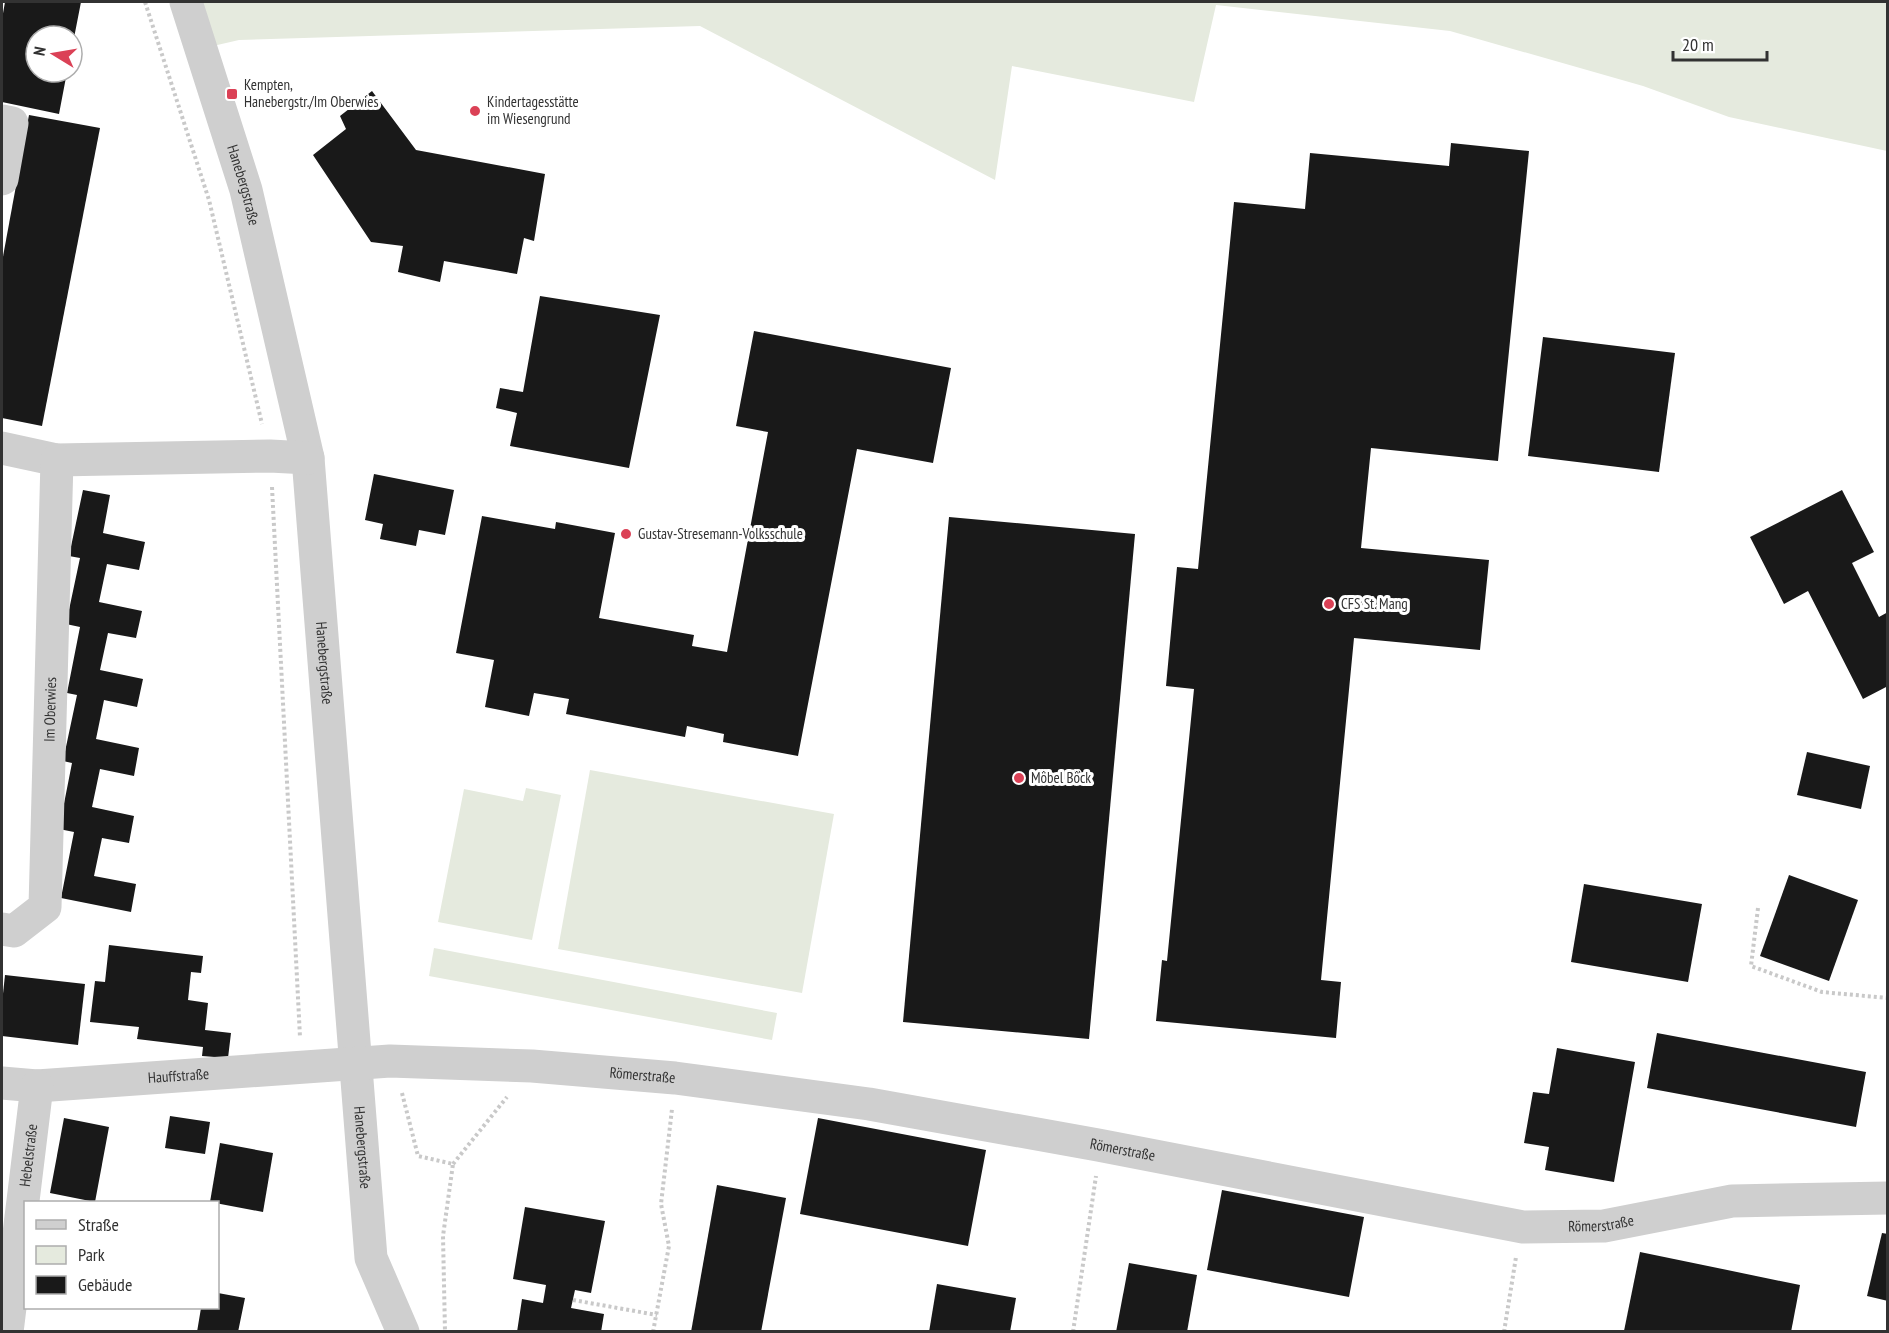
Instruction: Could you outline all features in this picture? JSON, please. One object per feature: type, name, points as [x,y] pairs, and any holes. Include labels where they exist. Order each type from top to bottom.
[{"type":"street","name":"Hanebergstraße","points":[[186,2],[246,190],[308,458],[371,1258],[403,1332]]},
{"type":"street","points":[[2,121],[12,123],[2,179]]},
{"type":"street","points":[[2,448],[57,460],[270,456],[308,458]]},
{"type":"street","name":"Im Oberwies","points":[[2,929],[14,931],[45,907],[57,460]]},
{"type":"street","name":"Römerstraße","points":[[356,1062],[532,1066],[675,1078],[869,1104],[1098,1145],[1523,1227],[1604,1226],[1732,1201],[1887,1198]]},
{"type":"street","name":"Hauffstraße","points":[[2,1083],[38,1086],[356,1062]]},
{"type":"street","name":"Hebelstraße","points":[[7,1332],[38,1086]]},
{"type":"path","points":[[145,2],[209,200],[270,456],[300,1039]]},
{"type":"path","points":[[1758,908],[1751,966],[1821,992],[1887,998]]},
{"type":"path","points":[[390,1061],[406,1104],[418,1156],[453,1164]]},
{"type":"path","points":[[445,1332],[443,1236],[453,1164],[532,1066]]},
{"type":"path","points":[[653,1332],[669,1246],[661,1204],[675,1078]]},
{"type":"path","points":[[1073,1332],[1098,1145]]},
{"type":"path","points":[[1504,1332],[1513,1269],[1523,1227]]},
{"type":"path","points":[[573,1300],[657,1315]]},
{"type":"green space","points":[[199,2],[1887,2],[1887,151],[1729,117],[1643,86],[1450,31],[1216,5],[1194,102],[1012,66],[995,180],[700,26],[239,40],[213,46]]},
{"type":"green space","points":[[590,770],[834,814],[802,993],[558,949]]},
{"type":"green space","points":[[526,788],[561,795],[532,940],[438,922],[464,789],[523,801]]},
{"type":"green space","points":[[434,948],[777,1013],[772,1040],[429,976]]},
{"type":"building","points":[[5,2],[81,2],[77,24],[24,24],[24,84],[65,84],[59,114],[2,102],[2,19]]},
{"type":"building","points":[[372,91],[416,150],[545,174],[534,241],[524,238],[517,274],[444,261],[440,282],[398,272],[403,246],[371,242],[313,155],[346,129],[340,116]]},
{"type":"building","points":[[29,115],[100,128],[42,426],[2,418],[2,262]]},
{"type":"building","name":"CFS St. Mang","points":[[1451,143],[1529,151],[1498,461],[1371,448],[1361,548],[1489,560],[1480,650],[1354,638],[1321,980],[1341,982],[1336,1038],[1156,1021],[1162,960],[1167,961],[1194,689],[1166,686],[1177,567],[1198,569],[1234,202],[1305,209],[1310,153],[1449,166]]},
{"type":"building","points":[[540,296],[660,315],[629,468],[510,446],[517,413],[496,408],[500,388],[523,392]]},
{"type":"building","points":[[754,331],[951,368],[933,463],[857,449],[798,756],[723,742],[724,734],[687,726],[685,737],[566,714],[569,699],[534,693],[529,716],[485,707],[494,660],[456,653],[482,516],[555,529],[556,522],[615,533],[599,618],[694,635],[692,646],[727,652],[768,432],[736,426]]},
{"type":"building","points":[[1543,337],[1675,353],[1659,472],[1528,456]]},
{"type":"building","points":[[374,474],[454,490],[445,535],[419,530],[416,546],[380,539],[383,524],[365,520]]},
{"type":"building","points":[[83,490],[110,495],[103,533],[145,542],[139,570],[107,564],[99,602],[142,611],[136,638],[108,633],[100,670],[143,679],[137,707],[104,700],[96,739],[139,748],[134,776],[100,769],[92,807],[134,816],[129,843],[102,838],[94,876],[136,884],[131,912],[61,898],[74,832],[59,829],[72,763],[63,761],[77,695],[67,693],[80,627],[66,624],[80,558],[69,556]]},
{"type":"building","points":[[1842,490],[1874,552],[1852,563],[1879,617],[1888,612],[1888,686],[1863,699],[1808,591],[1784,604],[1750,537]]},
{"type":"building","name":"Möbel Böck","points":[[949,517],[1135,534],[1089,1039],[903,1022]]},
{"type":"building","points":[[1807,752],[1870,766],[1861,809],[1797,795]]},
{"type":"building","points":[[1789,875],[1858,900],[1829,981],[1760,956]]},
{"type":"building","points":[[1584,884],[1702,904],[1688,982],[1571,962]]},
{"type":"building","points":[[109,945],[203,956],[201,973],[191,972],[188,1000],[208,1003],[205,1030],[231,1033],[228,1058],[202,1056],[203,1047],[137,1039],[139,1027],[90,1022],[95,981],[105,982]]},
{"type":"building","points":[[5,975],[85,984],[78,1045],[2,1036]]},
{"type":"building","points":[[1657,1033],[1866,1072],[1856,1127],[1647,1088]]},
{"type":"building","points":[[1557,1048],[1635,1062],[1614,1182],[1545,1170],[1549,1147],[1524,1143],[1533,1092],[1549,1094]]},
{"type":"building","points":[[170,1116],[210,1122],[205,1154],[165,1148]]},
{"type":"building","points":[[64,1118],[109,1127],[95,1201],[50,1193]]},
{"type":"building","points":[[818,1118],[986,1150],[968,1246],[800,1214]]},
{"type":"building","points":[[220,1143],[273,1153],[263,1212],[219,1204],[219,1201],[210,1201]]},
{"type":"building","points":[[717,1185],[786,1198],[761,1332],[691,1332]]},
{"type":"building","points":[[1222,1190],[1364,1217],[1349,1297],[1207,1270]]},
{"type":"building","points":[[525,1207],[605,1221],[591,1293],[575,1290],[571,1308],[604,1314],[601,1332],[517,1332],[522,1299],[543,1303],[546,1285],[513,1279]]},
{"type":"building","points":[[1882,1233],[1888,1234],[1888,1301],[1867,1296]]},
{"type":"building","points":[[1640,1252],[1800,1285],[1791,1332],[1624,1331]]},
{"type":"building","points":[[1129,1263],[1197,1275],[1187,1332],[1116,1332]]},
{"type":"building","points":[[937,1284],[1016,1298],[1010,1332],[929,1332]]},
{"type":"building","points":[[219,1293],[245,1298],[238,1332],[197,1332],[201,1309],[219,1309]]},
{"type":"place","name":"Kempten, Hanebergstr./Im Oberwies","points":[[232,94]]},
{"type":"place","name":"Kindertagesstätte im Wiesengrund","points":[[475,111]]},
{"type":"place","name":"Gustav-Stresemann-Volksschule","points":[[626,534]]},
{"type":"place","name":"CFS St. Mang","points":[[1329,604]]},
{"type":"place","name":"Möbel Böck","points":[[1019,778]]}]
